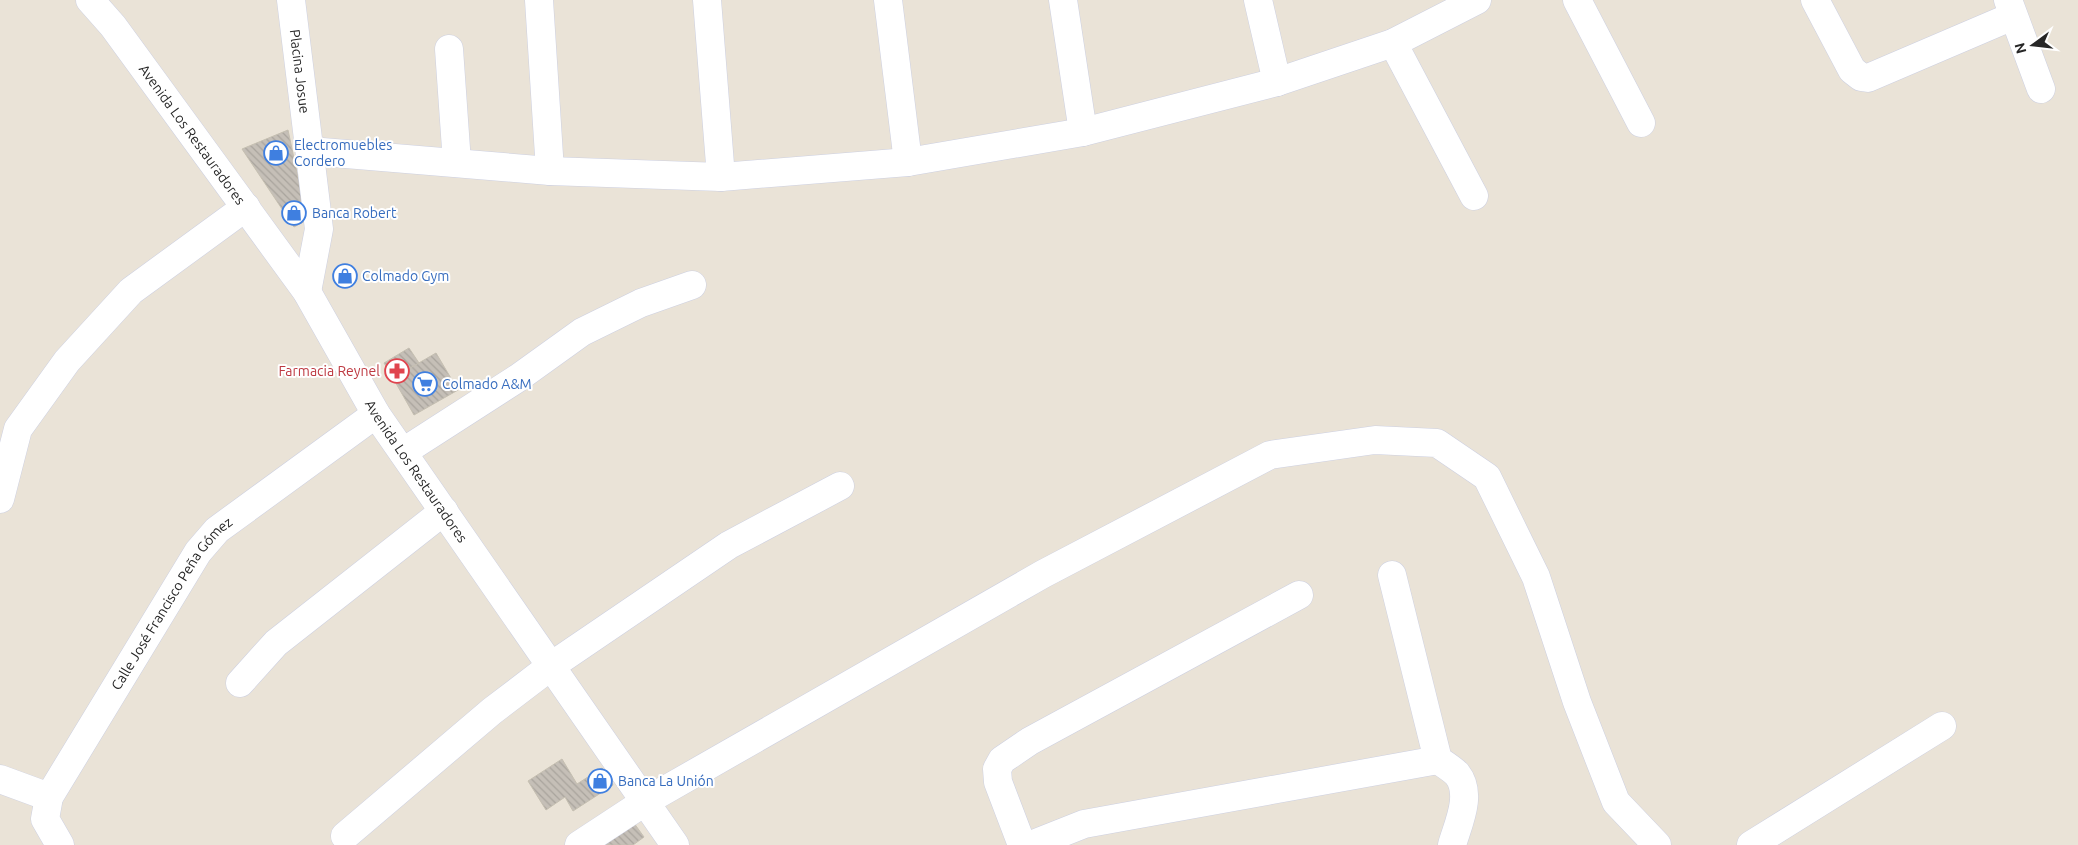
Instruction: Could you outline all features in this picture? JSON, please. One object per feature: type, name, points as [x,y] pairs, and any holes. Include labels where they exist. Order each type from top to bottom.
[{"type":"street","name":"Avenida Los Restauradores","points":[[90,0],[113,26],[308,292],[376,414],[675,845]]},
{"type":"street","name":"Placina Josue","points":[[291,0],[319,229],[308,292]]},
{"type":"street","points":[[539,0],[550,171]]},
{"type":"street","points":[[706,0],[721,177]]},
{"type":"street","points":[[888,0],[908,162]]},
{"type":"street","points":[[1063,0],[1084,132]]},
{"type":"street","points":[[1258,0],[1277,82]]},
{"type":"street","points":[[1577,0],[1641,123]]},
{"type":"street","points":[[1815,0],[1852,70],[1861,77],[1868,78],[2010,8],[2040,89]]},
{"type":"street","points":[[310,151],[550,171],[721,177],[908,162],[1084,132],[1277,82],[1393,43],[1472,2]]},
{"type":"street","points":[[1393,43],[1474,196]]},
{"type":"street","points":[[449,49],[457,162]]},
{"type":"street","points":[[0,499],[18,429],[67,361],[131,291],[246,207]]},
{"type":"street","points":[[403,452],[518,378],[582,332],[641,303],[692,285]]},
{"type":"street","name":"Calle José Francisco Peña Gómez","points":[[60,845],[45,819],[49,797],[198,552],[217,530],[376,414]]},
{"type":"street","points":[[579,845],[646,801],[1043,574],[1270,455],[1375,440],[1437,443],[1487,477],[1536,577],[1577,702],[1616,802],[1657,845]]},
{"type":"street","points":[[345,836],[492,710],[552,666],[729,545],[840,486]]},
{"type":"street","points":[[240,683],[276,643],[444,511]]},
{"type":"street","points":[[1392,576],[1438,760],[1457,774],[1463,788],[1464,804],[1452,845]]},
{"type":"street","points":[[1022,845],[998,782],[997,769],[1002,760],[1030,741],[1299,595]]},
{"type":"street","points":[[1751,845],[1942,726]]},
{"type":"street","points":[[1031,845],[1087,834],[1248,792],[1438,760]]},
{"type":"street","points":[[0,779],[49,797]]},
{"type":"building","points":[[288,130],[307,220],[294,227],[242,149]]},
{"type":"building","name":"Colmado Gym","points":[[350,266],[354,281],[339,285],[335,270]]},
{"type":"building","name":"Farmacia Reynel","points":[[409,348],[419,363],[393,378],[384,363]]},
{"type":"building","name":"Colmado A&M","points":[[436,353],[458,390],[414,415],[393,378]]},
{"type":"building","points":[[562,759],[577,784],[602,768],[613,785],[573,811],[565,797],[546,810],[528,781]]},
{"type":"building","points":[[631,819],[644,837],[633,845],[596,845]]},
{"type":"place","name":"Electromuebles Cordero","points":[[276,153]]},
{"type":"place","name":"Banca Robert","points":[[294,213]]},
{"type":"place","name":"Colmado Gym","points":[[345,276]]},
{"type":"place","name":"Farmacia Reynel","points":[[397,371]]},
{"type":"place","name":"Colmado A&M","points":[[425,384]]},
{"type":"place","name":"Banca La Unión","points":[[600,781]]}]
